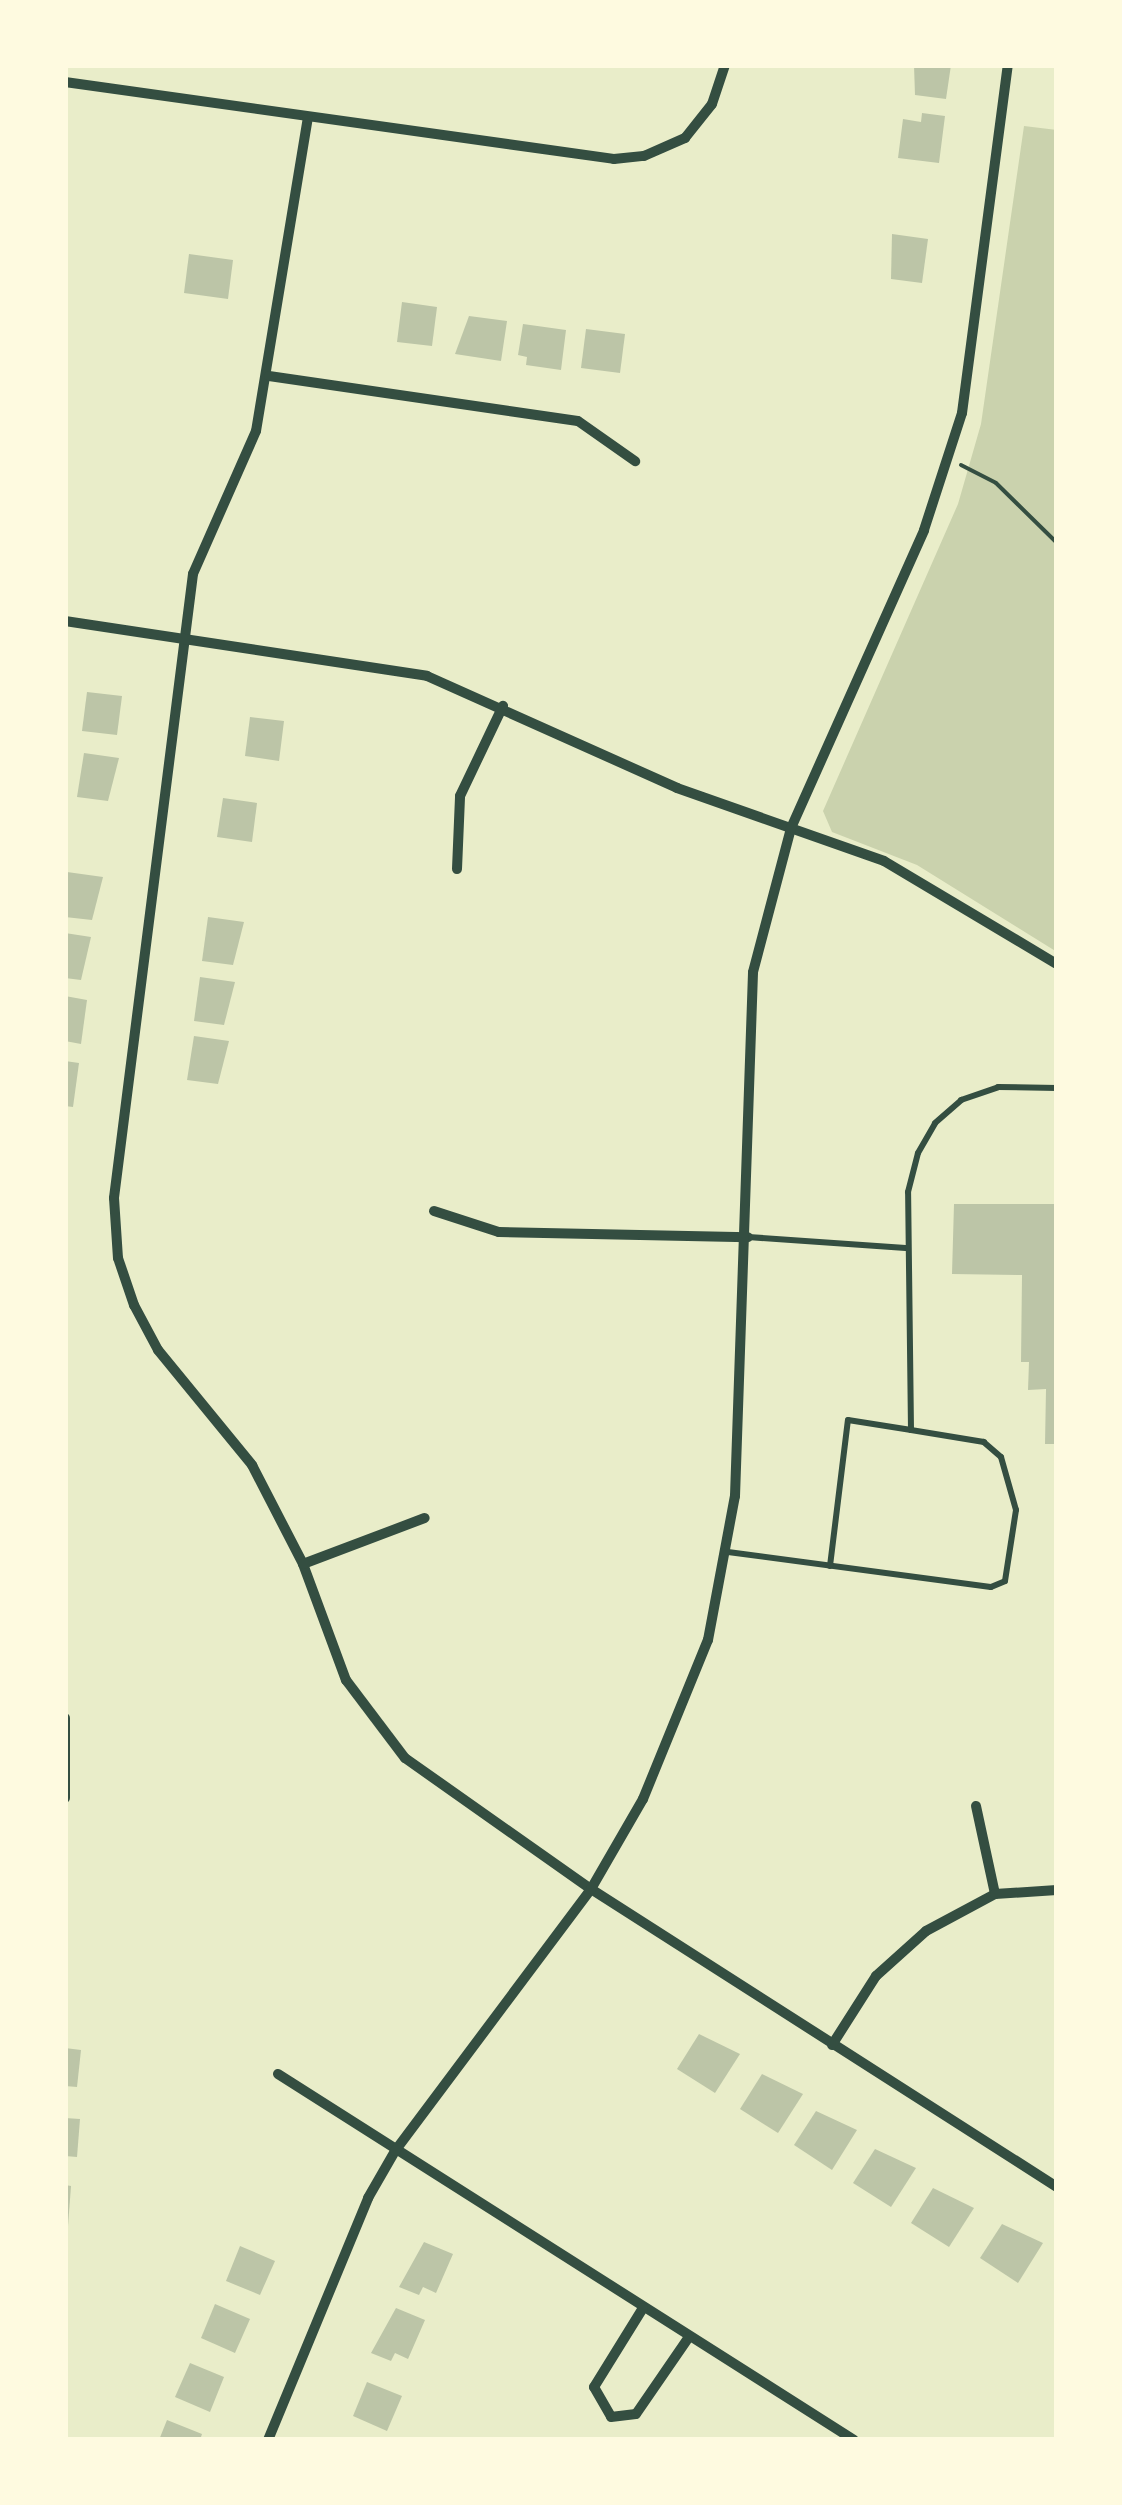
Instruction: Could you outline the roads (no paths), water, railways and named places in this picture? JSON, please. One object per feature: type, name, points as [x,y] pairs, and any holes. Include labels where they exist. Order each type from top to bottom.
[{"type":"street","points":[[65,82],[614,159],[644,156],[685,138],[702,122],[725,65]]},
{"type":"street","points":[[268,2440],[340,2255],[395,2150],[591,1888],[643,1800],[708,1640],[728,1552],[748,1238],[754,972],[790,828],[924,530],[948,459],[972,350],[1008,65]]},
{"type":"street","points":[[308,117],[268,376],[242,471],[193,574],[119,1140],[114,1198],[118,1258],[158,1350],[252,1465],[303,1564],[346,1680],[374,1723],[444,1791],[1057,2187]]},
{"type":"street","points":[[268,376],[578,421],[636,461]]},
{"type":"street","points":[[65,621],[427,676],[503,706],[627,767],[884,861],[1057,964]]},
{"type":"street","points":[[457,869],[460,796],[503,706]]},
{"type":"street","points":[[434,1212],[499,1232],[748,1238]]},
{"type":"street","points":[[303,1564],[425,1518]]},
{"type":"street","points":[[65,1718],[65,1798]]},
{"type":"street","points":[[976,1806],[995,1894]]},
{"type":"street","points":[[832,2045],[876,1976],[926,1931],[995,1894],[1057,1890]]},
{"type":"street","points":[[278,2074],[854,2440]]},
{"type":"street","points":[[643,2308],[594,2387],[610,2417],[636,2414],[690,2337]]},
{"type":"lane","points":[[911,1430],[906,1248],[908,1192],[918,1153],[935,1123],[961,1100],[998,1086],[1057,1088]]},
{"type":"lane","points":[[748,1238],[906,1248]]},
{"type":"lane","points":[[728,1552],[830,1566],[991,1587],[1005,1580],[1016,1510],[1001,1457],[984,1442],[848,1420],[830,1566]]}]
